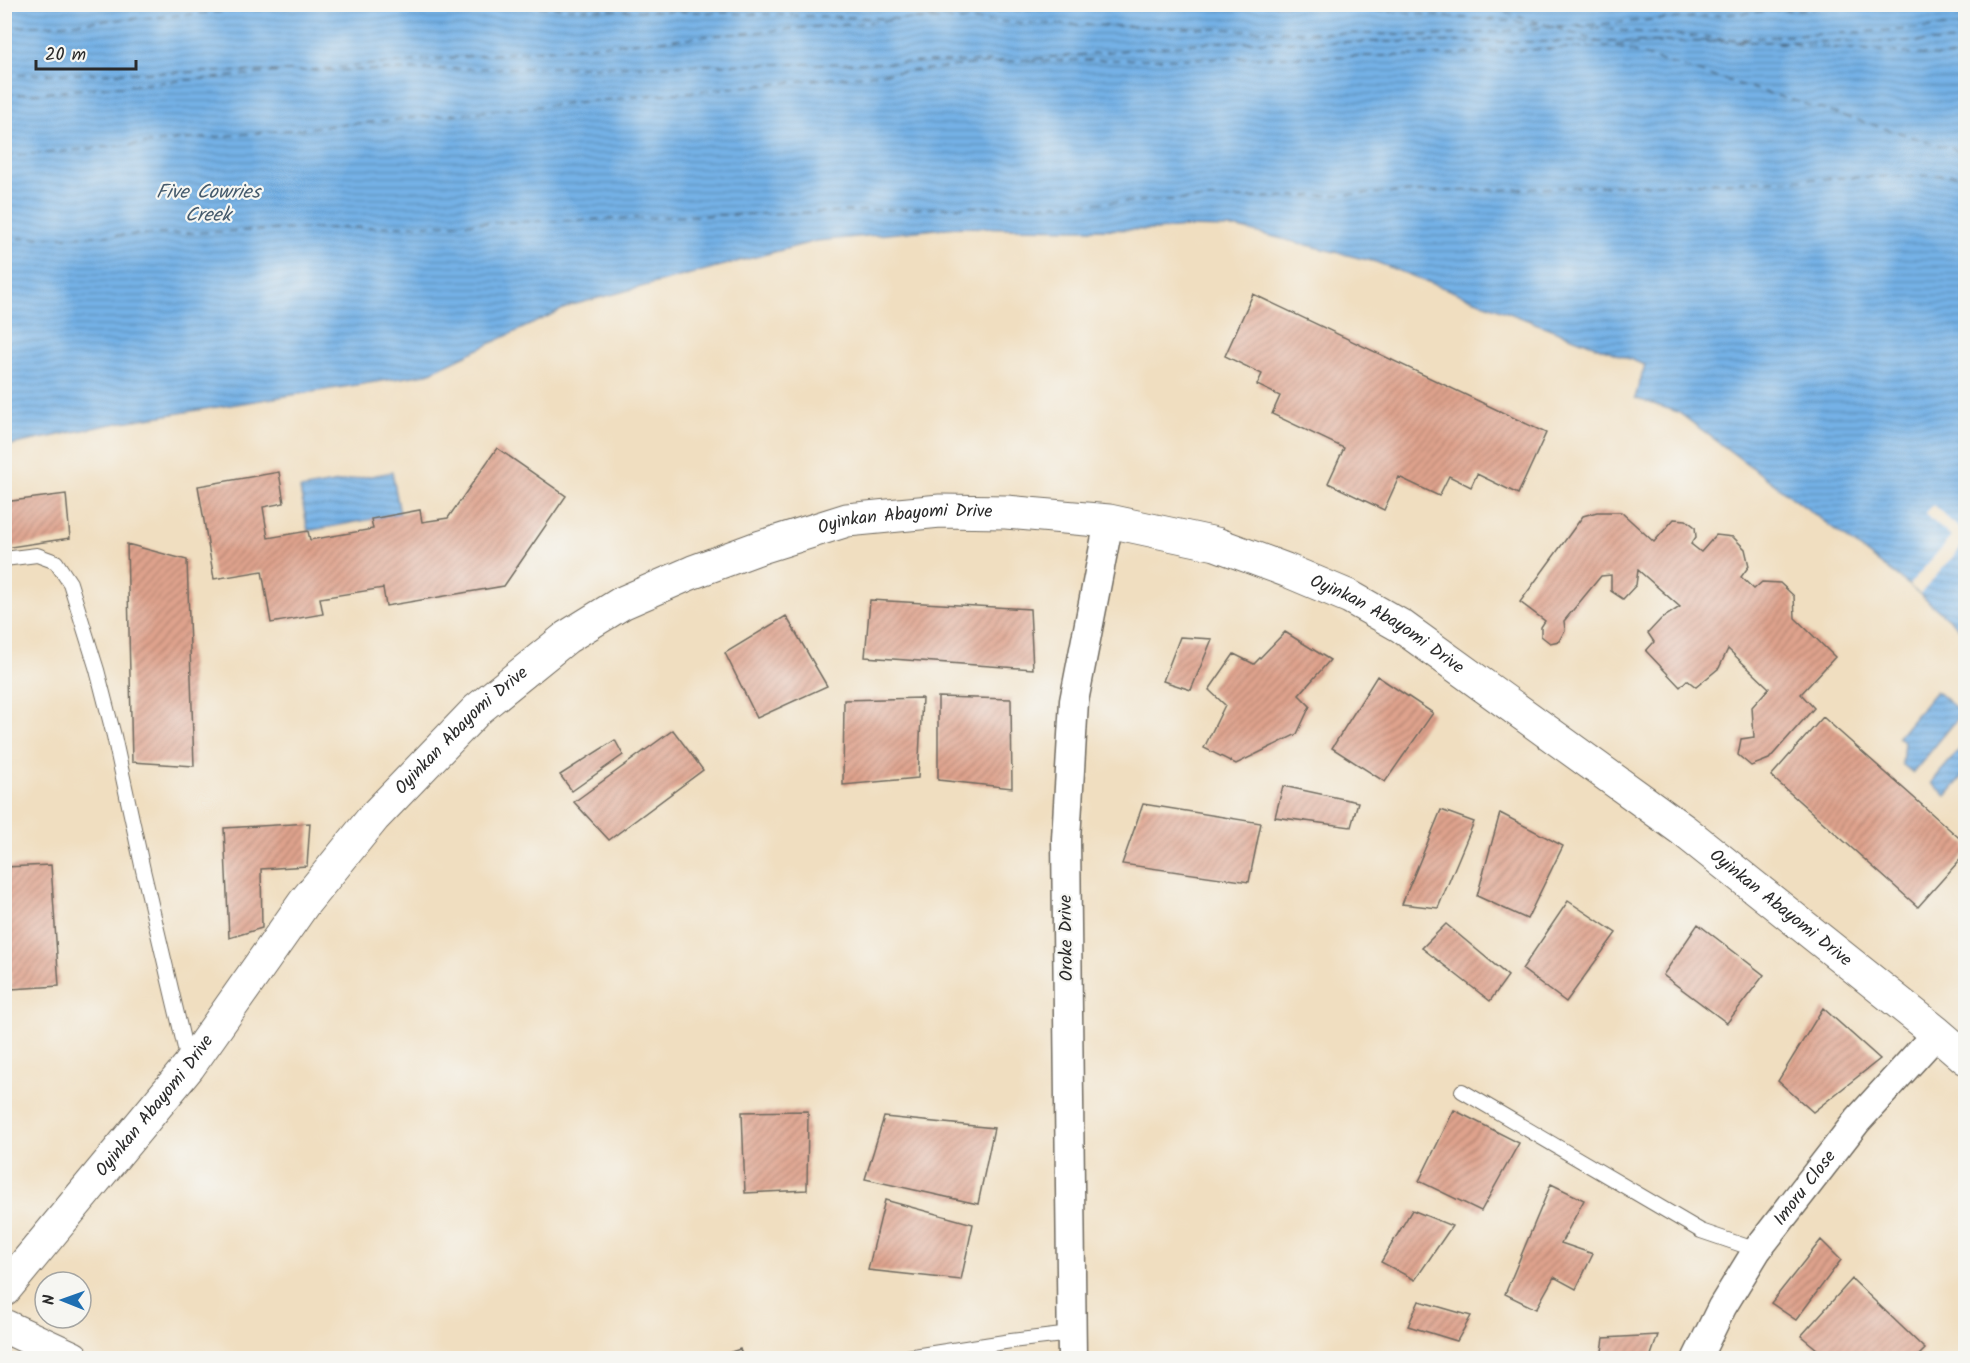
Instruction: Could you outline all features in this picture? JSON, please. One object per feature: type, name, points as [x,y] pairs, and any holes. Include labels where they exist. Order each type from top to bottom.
[{"type":"street","name":"Oyinkan Abayomi Drive","points":[[4,1290],[189,1066],[304,903],[374,817],[478,709],[567,637],[622,603],[693,572],[758,548],[848,520],[940,511],[1006,512],[1109,521],[1216,544],[1350,597],[1401,626],[1683,830],[1937,1033],[1965,1058]]},
{"type":"street","name":"Oroke Drive","points":[[1072,1346],[1066,839],[1074,701],[1109,521]]},
{"type":"street","name":"Imoru Close","points":[[1697,1359],[1722,1307],[1757,1250],[1857,1121],[1937,1033]]},
{"type":"street","points":[[4,1326],[73,1359]]},
{"type":"lane","points":[[4,560],[37,555],[56,562],[70,583],[97,670],[114,736],[189,1066]]},
{"type":"lane","points":[[1462,1091],[1701,1231],[1757,1250]]},
{"type":"lane","points":[[901,1359],[1011,1341],[1072,1346]]},
{"type":"water","name":"Five Cowries Creek","points":[[5,5],[1965,5],[1965,633],[1909,585],[1678,412],[1635,398],[1645,365],[1376,262],[1238,228],[1185,227],[1156,230],[956,227],[816,241],[572,305],[426,374],[122,422],[5,446]]},
{"type":"water","points":[[392,472],[400,514],[308,531],[300,489]]},
{"type":"water","points":[[1936,691],[1962,713],[1913,773],[1902,764],[1904,742],[1898,737]]},
{"type":"water","points":[[1965,743],[1965,774],[1946,796],[1931,783]]},
{"type":"pier","points":[[1933,505],[1965,534],[1965,543],[1920,594],[1909,585],[1951,537],[1925,514]]},
{"type":"building","points":[[1253,294],[1546,433],[1518,494],[1477,474],[1471,487],[1449,476],[1439,496],[1399,477],[1384,510],[1328,483],[1344,448],[1272,414],[1280,396],[1257,385],[1262,374],[1225,356]]},
{"type":"building","points":[[497,448],[566,496],[504,586],[386,606],[383,588],[320,598],[323,614],[271,623],[262,571],[214,579],[198,486],[279,472],[284,503],[263,507],[268,538],[308,531],[310,540],[373,529],[371,519],[420,510],[422,522],[448,518]]},
{"type":"building","points":[[66,494],[70,538],[4,548],[4,502]]},
{"type":"building","points":[[1597,512],[1621,512],[1654,542],[1674,519],[1686,520],[1695,527],[1696,537],[1691,544],[1701,552],[1716,535],[1733,537],[1745,549],[1749,566],[1741,577],[1754,589],[1762,582],[1780,583],[1794,596],[1795,618],[1835,657],[1801,694],[1814,708],[1769,759],[1751,766],[1738,755],[1741,739],[1754,737],[1752,707],[1769,688],[1728,649],[1719,668],[1696,687],[1687,680],[1680,687],[1646,651],[1654,642],[1648,633],[1661,619],[1680,607],[1638,570],[1636,585],[1623,599],[1611,591],[1611,575],[1601,576],[1564,621],[1565,630],[1559,641],[1550,643],[1541,636],[1541,627],[1545,621],[1520,602],[1583,516]]},
{"type":"building","points":[[127,544],[187,560],[194,766],[132,762]]},
{"type":"building","points":[[870,600],[1030,609],[1033,669],[865,657]]},
{"type":"building","points":[[786,616],[827,686],[757,718],[725,653]]},
{"type":"building","points":[[1285,632],[1330,660],[1299,695],[1310,706],[1297,734],[1236,764],[1204,748],[1225,705],[1209,690],[1234,654],[1254,664]]},
{"type":"building","points":[[1180,637],[1212,639],[1191,690],[1163,681]]},
{"type":"building","points":[[1377,676],[1433,713],[1385,782],[1332,748]]},
{"type":"building","points":[[938,697],[1011,699],[1012,788],[938,780]]},
{"type":"building","points":[[922,698],[918,778],[843,785],[844,700]]},
{"type":"building","points":[[1823,717],[1966,844],[1966,853],[1918,907],[1771,776]]},
{"type":"building","points":[[673,730],[703,770],[609,840],[574,802]]},
{"type":"building","points":[[615,740],[623,755],[572,791],[560,775]]},
{"type":"building","points":[[1283,786],[1358,802],[1351,827],[1275,817]]},
{"type":"building","points":[[1143,804],[1261,823],[1249,882],[1122,864]]},
{"type":"building","points":[[1441,810],[1474,822],[1438,908],[1402,904]]},
{"type":"building","points":[[1500,813],[1563,846],[1527,919],[1477,896]]},
{"type":"building","points":[[310,823],[307,866],[261,869],[262,928],[229,938],[224,828]]},
{"type":"building","points":[[51,865],[59,986],[11,989],[4,867]]},
{"type":"building","points":[[1568,901],[1616,933],[1566,1002],[1522,969]]},
{"type":"building","points":[[1446,924],[1508,976],[1490,1001],[1422,948]]},
{"type":"building","points":[[1698,924],[1764,975],[1727,1023],[1663,975]]},
{"type":"building","points":[[1823,1008],[1880,1059],[1813,1112],[1778,1081]]},
{"type":"building","points":[[1454,1110],[1519,1143],[1481,1211],[1419,1181]]},
{"type":"building","points":[[808,1111],[807,1190],[745,1193],[742,1112]]},
{"type":"building","points":[[884,1117],[994,1128],[978,1204],[865,1179]]},
{"type":"building","points":[[1551,1184],[1584,1200],[1561,1243],[1593,1254],[1576,1289],[1554,1277],[1536,1309],[1505,1294]]},
{"type":"building","points":[[885,1200],[973,1224],[961,1280],[868,1270]]},
{"type":"building","points":[[1412,1210],[1452,1226],[1415,1280],[1381,1262]]},
{"type":"building","points":[[1821,1240],[1841,1260],[1796,1320],[1771,1303]]},
{"type":"building","points":[[1852,1279],[1925,1349],[1916,1358],[1828,1358],[1801,1336]]},
{"type":"building","points":[[1419,1301],[1471,1316],[1457,1341],[1408,1326]]},
{"type":"building","points":[[1658,1335],[1650,1358],[1601,1358],[1604,1338]]},
{"type":"building","points":[[740,1349],[743,1358],[714,1358]]},
{"type":"ferry route","points":[[4,28],[335,4]]},
{"type":"ferry route","points":[[441,4],[1435,36],[1872,4]]},
{"type":"ferry route","points":[[914,19],[1081,4]]},
{"type":"ferry route","points":[[1292,4],[1564,26]]},
{"type":"ferry route","points":[[1478,4],[1540,23]]},
{"type":"ferry route","points":[[1934,4],[1966,13]]},
{"type":"ferry route","points":[[310,70],[898,20]]},
{"type":"ferry route","points":[[1700,41],[1966,26]]},
{"type":"ferry route","points":[[1578,27],[1725,39]]},
{"type":"ferry route","points":[[1556,28],[1597,41]]},
{"type":"ferry route","points":[[1739,40],[1752,41]]},
{"type":"ferry route","points":[[4,157],[1213,42],[1966,42]]},
{"type":"ferry route","points":[[1028,61],[1438,55],[1662,43]]},
{"type":"ferry route","points":[[1778,43],[1966,58]]},
{"type":"ferry route","points":[[1616,47],[1966,153]]},
{"type":"ferry route","points":[[4,75],[1005,61]]},
{"type":"ferry route","points":[[4,96],[282,72]]},
{"type":"ferry route","points":[[4,239],[1966,174]]}]
